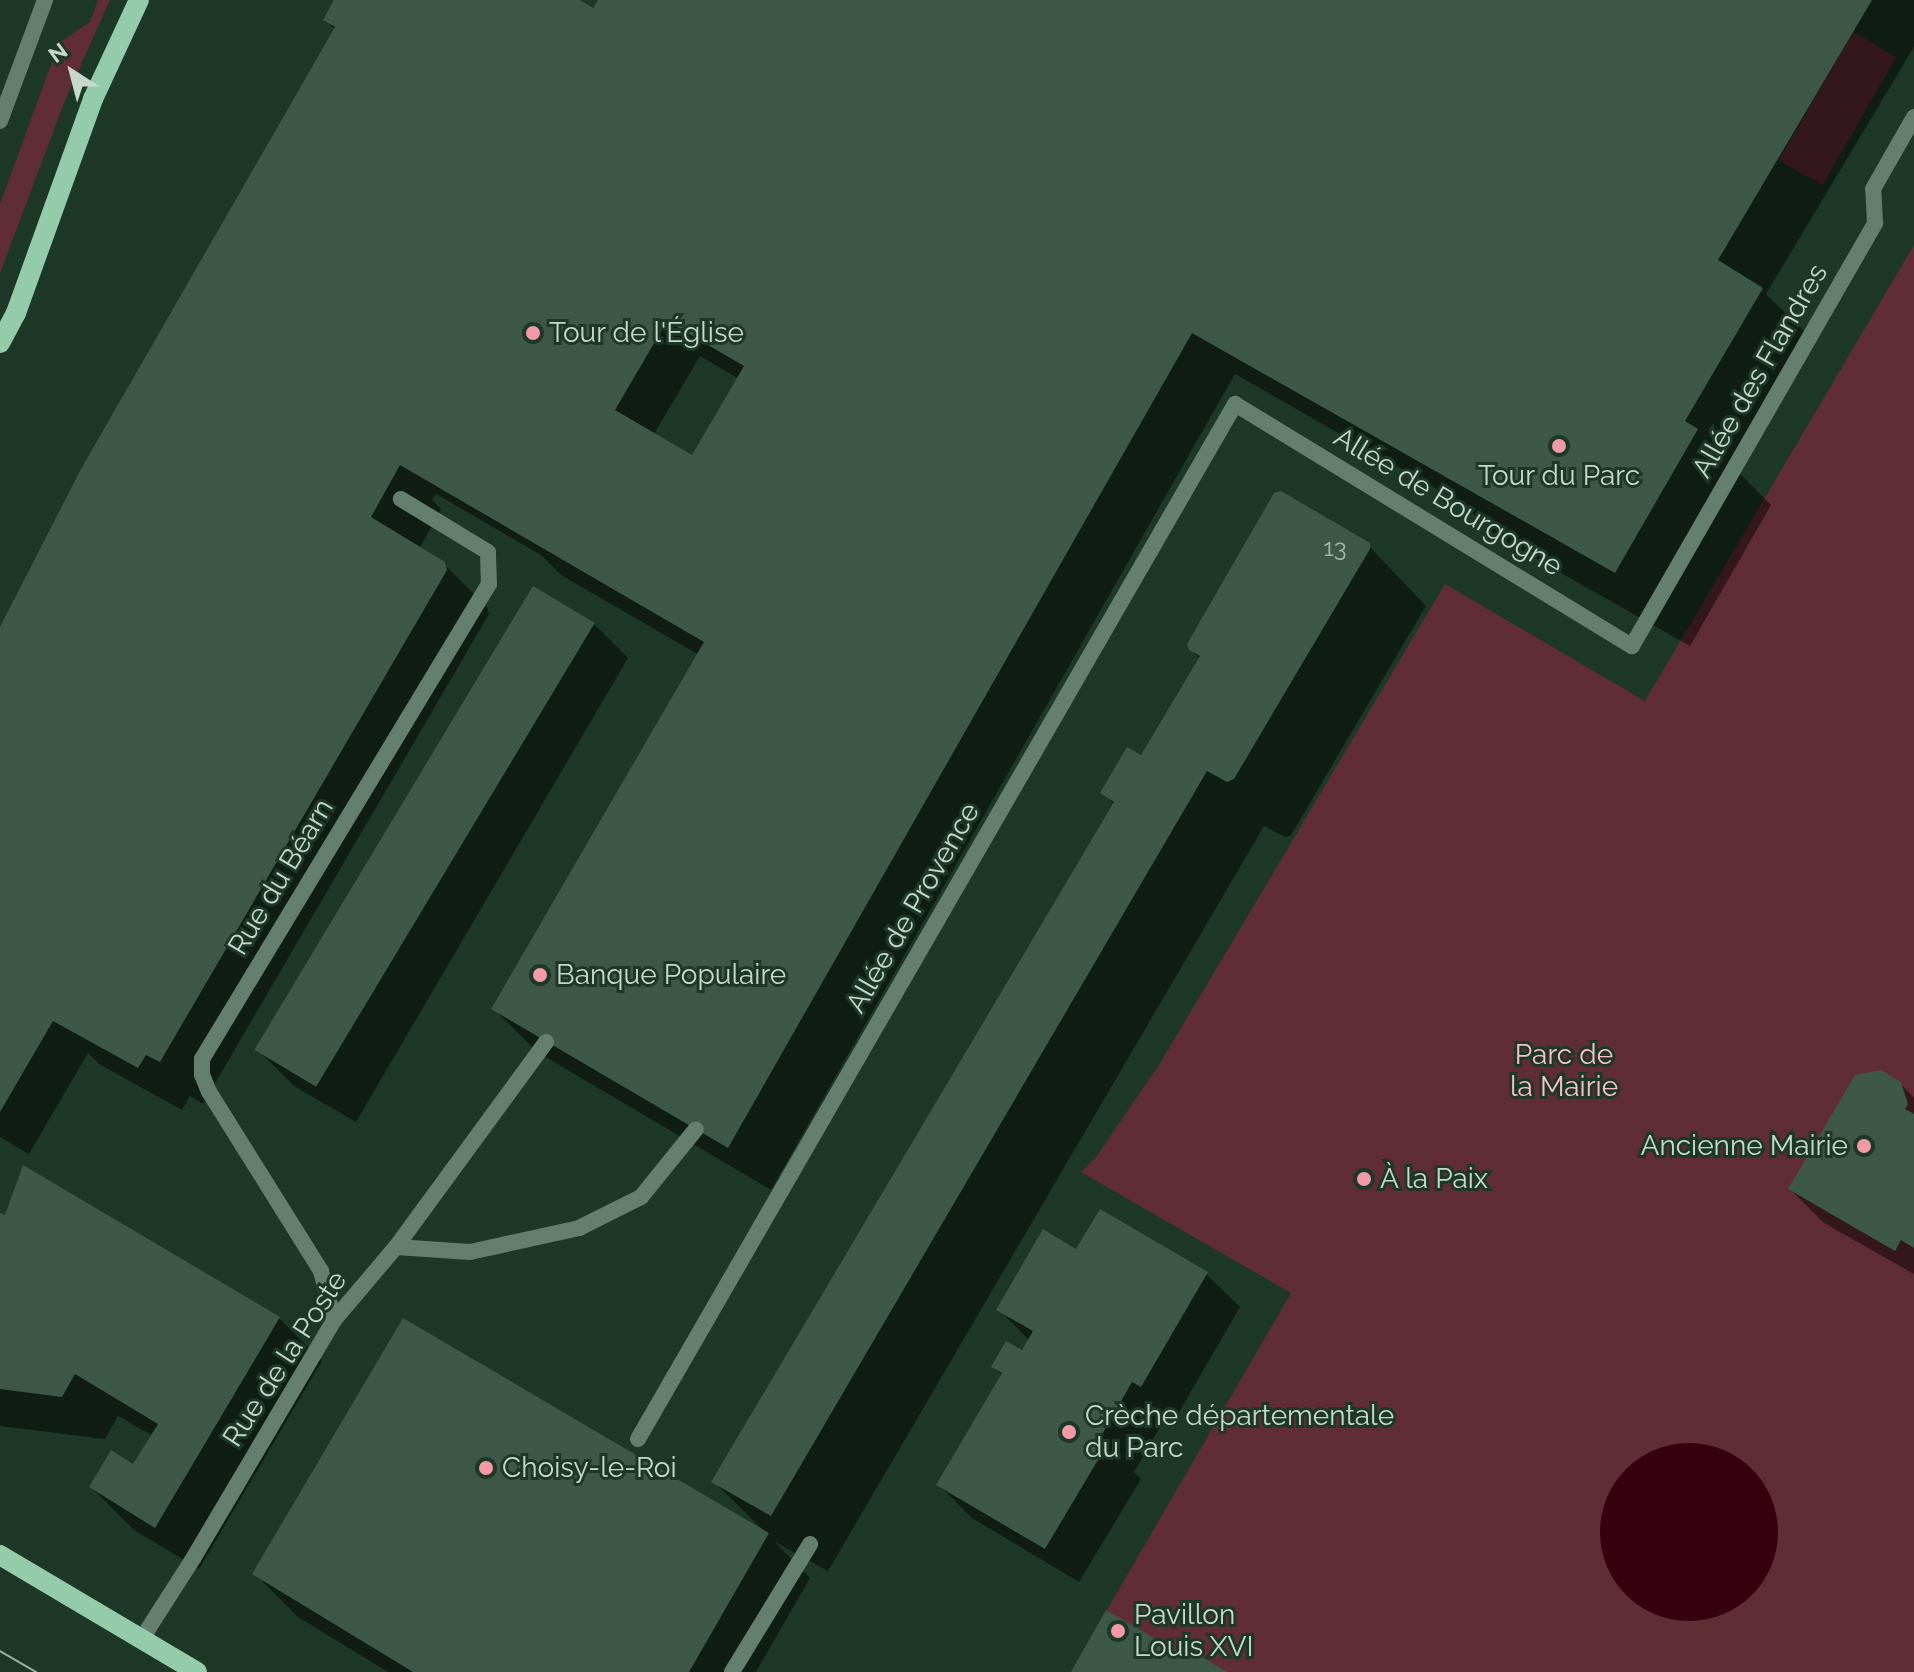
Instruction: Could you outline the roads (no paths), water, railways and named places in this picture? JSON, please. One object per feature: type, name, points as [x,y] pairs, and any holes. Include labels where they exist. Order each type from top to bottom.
[{"type":"main road","points":[[0,343],[16,313],[93,99],[139,0]]},
{"type":"main road","points":[[0,1555],[197,1672]]},
{"type":"street","points":[[0,121],[45,0]]},
{"type":"street","name":"Allée des Flandres","points":[[1632,646],[1875,223],[1873,189],[1914,117]]},
{"type":"street","name":"Allée de Bourgogne","points":[[1235,404],[1632,646]]},
{"type":"street","name":"Allée de Provence","points":[[638,1439],[1235,404]]},
{"type":"street","name":"Rue du Béarn","points":[[334,1320],[321,1271],[209,1092],[202,1075],[202,1059],[489,584],[488,552],[401,499]]},
{"type":"street","name":"Rue de la Poste","points":[[141,1640],[188,1568],[334,1320],[396,1247],[546,1042]]},
{"type":"street","points":[[396,1247],[470,1252],[579,1228],[641,1197],[696,1129]]},
{"type":"street","points":[[732,1672],[810,1544]]},
{"type":"tram line","points":[[0,1651],[36,1672]]},
{"type":"place","name":"Tour de l'Église","points":[[533,333]]},
{"type":"place","name":"Tour du Parc","points":[[1559,446]]},
{"type":"place","name":"Banque Populaire","points":[[540,975]]},
{"type":"place","name":"Ancienne Mairie","points":[[1864,1146]]},
{"type":"place","name":"À la Paix","points":[[1364,1179]]},
{"type":"place","name":"Crèche départementale du Parc","points":[[1069,1432]]},
{"type":"place","name":"Choisy-le-Roi","points":[[486,1468]]},
{"type":"place","name":"Pavillon Louis XVI","points":[[1118,1631]]},
{"type":"park label","name":"Parc de la Mairie","points":[[1564,1071]]}]
